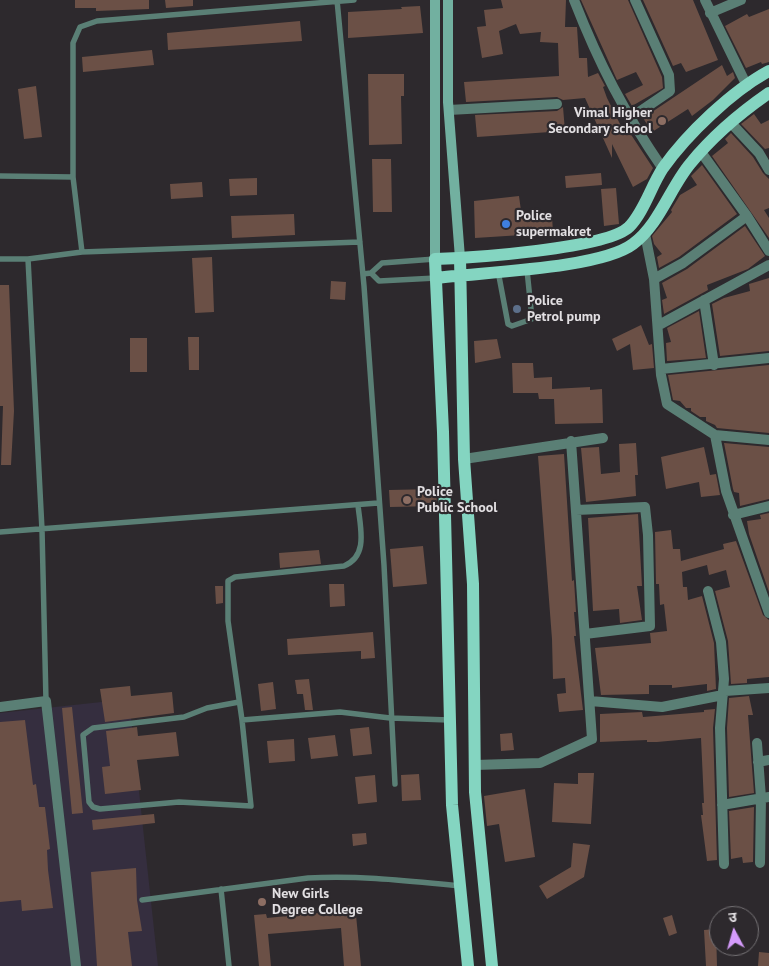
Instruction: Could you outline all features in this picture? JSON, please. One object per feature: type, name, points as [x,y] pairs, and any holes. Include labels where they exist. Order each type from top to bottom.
[{"type":"main road","points":[[435,0],[435,259],[444,432],[449,720],[452,805],[468,966]]},
{"type":"main road","points":[[448,0],[449,110],[461,275],[464,459],[473,584],[475,765],[478,836],[492,966]]},
{"type":"main road","points":[[435,259],[576,245],[612,236],[628,228],[663,169],[679,148],[719,109],[747,86],[769,72]]},
{"type":"main road","points":[[436,278],[576,263],[616,252],[632,245],[644,234],[690,164],[731,122],[769,93]]},
{"type":"street","points":[[574,0],[586,35],[629,119],[663,169]]},
{"type":"street","points":[[629,119],[670,91],[671,85],[669,76],[635,0]]},
{"type":"street","points":[[705,0],[747,86]]},
{"type":"street","points":[[710,13],[741,0]]},
{"type":"street","points":[[449,110],[557,104]]},
{"type":"street","points":[[731,122],[759,153],[769,170]]},
{"type":"street","points":[[701,152],[769,248]]},
{"type":"street","points":[[654,279],[682,263],[748,216]]},
{"type":"street","points":[[644,234],[654,279],[660,369],[667,404],[715,435],[769,440]]},
{"type":"street","points":[[658,325],[769,265]]},
{"type":"street","points":[[704,300],[714,365]]},
{"type":"street","points":[[660,369],[769,358]]},
{"type":"street","points":[[715,435],[726,491],[733,515],[769,613]]},
{"type":"street","points":[[464,459],[571,441],[604,438]]},
{"type":"street","points":[[475,765],[540,763],[592,740],[571,441]]},
{"type":"street","points":[[733,515],[769,506]]},
{"type":"street","points":[[576,510],[645,507],[648,535],[650,626],[585,634]]},
{"type":"street","points":[[708,591],[721,642],[724,693],[720,728],[724,864]]},
{"type":"street","points":[[590,701],[662,707],[724,693],[769,688]]},
{"type":"street","points":[[0,708],[46,700],[76,966]]},
{"type":"street","points":[[757,743],[758,762],[765,798],[760,863]]},
{"type":"street","points":[[758,762],[769,760]]},
{"type":"street","points":[[722,805],[765,798]]},
{"type":"lane","points":[[82,252],[73,177],[73,43],[80,27],[97,21],[354,0]]},
{"type":"lane","points":[[337,1],[363,274],[378,503],[384,565],[390,718],[395,784]]},
{"type":"lane","points":[[0,176],[73,177]]},
{"type":"lane","points":[[0,260],[28,259],[82,252],[360,242]]},
{"type":"lane","points":[[28,259],[42,530],[46,700]]},
{"type":"lane","points":[[363,274],[371,273],[382,264],[435,259]]},
{"type":"lane","points":[[498,271],[508,324],[512,326],[532,318],[527,268]]},
{"type":"lane","points":[[371,273],[379,281],[436,278]]},
{"type":"lane","points":[[0,532],[378,503]]},
{"type":"lane","points":[[239,702],[207,708],[184,717],[93,728],[84,732],[89,802],[93,807],[100,809],[179,802],[251,806],[242,720],[228,621],[228,581],[235,578],[344,566],[354,562],[359,556],[361,539],[358,505]]},
{"type":"lane","points":[[242,720],[340,712],[390,718],[449,720]]},
{"type":"lane","points":[[142,900],[332,877],[370,877],[460,886]]},
{"type":"lane","points":[[221,889],[229,966]]},
{"type":"shaded area","points":[[129,699],[158,966],[0,966],[0,713]]},
{"type":"building","points":[[75,0],[149,0],[149,9],[96,11],[96,8],[75,8]]},
{"type":"building","points":[[165,0],[193,0],[193,6],[166,8]]},
{"type":"building","points":[[501,0],[566,0],[565,27],[577,27],[579,58],[587,58],[588,77],[598,73],[605,86],[603,87],[607,98],[624,132],[628,130],[653,168],[647,179],[633,187],[612,144],[612,158],[585,98],[563,100],[557,97],[466,102],[464,82],[559,76],[558,43],[540,42],[541,32],[520,34],[516,24],[499,31],[503,54],[482,58],[477,27],[486,26],[484,10],[503,8]]},
{"type":"building","points":[[581,0],[628,0],[662,77],[663,88],[632,106],[625,94],[643,85],[636,72],[617,80]]},
{"type":"building","points":[[643,0],[693,0],[718,60],[686,72],[681,63],[673,66]]},
{"type":"building","points":[[420,6],[423,33],[348,38],[348,12]]},
{"type":"building","points":[[769,9],[769,62],[762,64],[761,62],[746,68],[725,26],[747,14],[749,17]]},
{"type":"building","points":[[300,21],[302,41],[168,50],[167,33]]},
{"type":"building","points":[[152,50],[154,65],[83,72],[82,57]]},
{"type":"building","points":[[722,65],[727,76],[733,72],[735,78],[713,100],[692,116],[688,109],[652,132],[643,118]]},
{"type":"building","points":[[368,74],[404,74],[404,96],[401,96],[402,144],[369,145]]},
{"type":"building","points":[[36,86],[42,137],[24,139],[18,89]]},
{"type":"building","points":[[563,107],[565,131],[477,137],[475,115],[557,111]]},
{"type":"building","points":[[754,114],[761,124],[769,120],[769,148],[765,149],[741,124]]},
{"type":"building","points":[[731,133],[753,157],[769,179],[769,208],[764,210],[769,218],[769,238],[712,156],[728,143],[725,139]]},
{"type":"building","points":[[372,159],[391,159],[392,212],[373,212]]},
{"type":"building","points":[[702,165],[737,214],[679,257],[659,268],[657,257],[662,254],[654,244],[652,236],[672,212],[671,210],[680,195],[697,185],[691,176]]},
{"type":"building","points":[[601,173],[602,185],[566,188],[565,176]]},
{"type":"building","points":[[257,178],[257,195],[230,196],[229,179]]},
{"type":"building","points":[[202,182],[203,197],[171,199],[170,184]]},
{"type":"building","points":[[616,188],[619,224],[604,226],[601,189]]},
{"type":"building","points":[[519,196],[522,218],[552,216],[553,233],[475,238],[474,201]]},
{"type":"building","points":[[294,214],[295,235],[232,238],[231,216]]},
{"type":"building","points":[[745,226],[765,256],[748,269],[707,285],[708,290],[664,314],[662,300],[667,298],[662,283],[687,269]]},
{"type":"building","points":[[212,257],[214,312],[195,313],[192,258]]},
{"type":"building","points":[[769,278],[769,351],[720,356],[712,304],[724,298],[750,291],[749,284]]},
{"type":"building","points":[[331,281],[346,282],[345,300],[330,299]]},
{"type":"building","points":[[0,285],[9,285],[14,411],[11,465],[1,465],[3,406],[0,406]]},
{"type":"building","points":[[699,311],[706,358],[667,361],[666,343],[671,342],[667,328]]},
{"type":"building","points":[[641,325],[649,345],[652,344],[654,368],[633,370],[630,344],[617,351],[612,339]]},
{"type":"building","points":[[188,337],[199,337],[199,370],[189,370]]},
{"type":"building","points":[[130,338],[147,338],[147,372],[130,372]]},
{"type":"building","points":[[497,339],[501,358],[475,363],[474,341]]},
{"type":"building","points":[[512,363],[533,363],[534,378],[552,377],[552,389],[590,387],[590,390],[602,389],[603,423],[555,424],[554,399],[539,399],[538,393],[513,393]]},
{"type":"building","points":[[769,365],[769,433],[717,428],[706,421],[706,417],[700,417],[691,411],[691,408],[686,408],[680,401],[673,400],[668,375]]},
{"type":"building","points":[[636,443],[638,475],[635,475],[636,496],[586,502],[581,448],[599,447],[601,474],[620,472],[619,444]]},
{"type":"building","points":[[724,443],[769,447],[769,499],[740,506],[739,493],[734,492],[733,489]]},
{"type":"building","points":[[704,447],[710,475],[716,474],[720,495],[701,497],[699,482],[666,489],[661,457]]},
{"type":"building","points":[[564,454],[572,581],[574,580],[576,612],[574,612],[576,636],[574,636],[583,710],[559,712],[557,694],[566,693],[565,678],[553,679],[552,639],[538,456]]},
{"type":"building","points":[[436,489],[437,506],[390,507],[389,490]]},
{"type":"building","points":[[769,513],[769,592],[749,534],[747,521],[761,519],[760,515]]},
{"type":"building","points":[[638,514],[642,586],[637,586],[642,620],[620,623],[619,609],[593,611],[588,518]]},
{"type":"building","points":[[671,530],[673,549],[680,549],[681,561],[724,549],[723,544],[736,541],[763,615],[769,620],[769,677],[747,679],[747,683],[731,684],[728,641],[715,591],[730,587],[726,570],[709,575],[707,565],[682,572],[683,587],[687,587],[688,600],[702,596],[714,643],[716,689],[707,691],[707,684],[672,688],[672,685],[649,685],[649,694],[601,695],[595,648],[651,643],[650,633],[667,631],[664,604],[660,605],[659,584],[656,584],[655,532]]},
{"type":"building","points":[[423,546],[427,584],[393,587],[390,549]]},
{"type":"building","points":[[319,550],[321,564],[280,568],[279,553]]},
{"type":"building","points":[[329,584],[344,584],[345,606],[330,607]]},
{"type":"building","points":[[215,586],[223,586],[223,603],[216,604]]},
{"type":"building","points":[[373,632],[375,658],[361,659],[361,651],[288,655],[287,639]]},
{"type":"building","points":[[309,679],[313,710],[305,710],[303,694],[297,694],[295,680]]},
{"type":"building","points":[[273,682],[276,709],[261,711],[258,684]]},
{"type":"building","points":[[130,686],[131,696],[172,692],[174,713],[105,722],[100,689]]},
{"type":"building","points":[[749,696],[753,715],[748,715],[754,793],[729,797],[727,728],[729,698]]},
{"type":"building","points":[[72,707],[83,813],[72,814],[62,708]]},
{"type":"building","points":[[715,709],[713,728],[717,860],[707,861],[701,815],[703,815],[702,803],[704,803],[701,738],[657,742],[647,742],[647,740],[600,742],[600,714],[642,712],[643,717],[704,712],[704,710]]},
{"type":"building","points":[[25,720],[33,785],[36,784],[39,807],[45,807],[50,849],[47,850],[48,870],[53,908],[22,911],[21,900],[0,902],[0,722]]},
{"type":"building","points":[[137,727],[138,736],[176,732],[179,756],[137,760],[141,790],[105,794],[102,767],[110,766],[106,731]]},
{"type":"building","points":[[369,727],[372,754],[353,756],[350,729]]},
{"type":"building","points":[[512,733],[514,750],[501,751],[500,734]]},
{"type":"building","points":[[335,735],[338,756],[311,759],[308,738]]},
{"type":"building","points":[[294,739],[295,761],[269,763],[267,741]]},
{"type":"building","points":[[578,773],[594,773],[591,824],[552,822],[554,783],[578,784]]},
{"type":"building","points":[[419,774],[421,800],[402,801],[401,775]]},
{"type":"building","points":[[375,775],[377,802],[358,804],[355,777]]},
{"type":"building","points":[[525,789],[535,857],[505,862],[499,824],[487,826],[484,796]]},
{"type":"building","points":[[754,807],[753,862],[743,863],[742,857],[731,859],[729,811]]},
{"type":"building","points":[[154,814],[155,823],[93,830],[92,820]]},
{"type":"building","points":[[366,833],[367,844],[353,846],[352,834]]},
{"type":"building","points":[[573,843],[590,845],[584,877],[547,899],[539,886],[571,867]]},
{"type":"building","points":[[136,868],[137,900],[142,931],[128,932],[132,966],[97,966],[91,872]]},
{"type":"building","points":[[355,905],[361,966],[344,966],[341,928],[268,934],[271,966],[259,966],[254,915],[266,914],[267,918],[339,911],[339,906]]},
{"type":"building","points":[[672,915],[677,933],[669,936],[663,918]]},
{"type":"building","points":[[704,930],[709,930],[709,956],[717,956],[717,966],[706,966]]},
{"type":"building","points":[[759,952],[769,953],[769,966],[758,966]]},
{"type":"place","name":"Vimal Higher Secondary school","points":[[662,121]]},
{"type":"place","name":"Police supermakret","points":[[506,224]]},
{"type":"place","name":"Police Petrol pump","points":[[517,309]]},
{"type":"place","name":"Police Public School","points":[[407,500]]},
{"type":"place","name":"New Girls Degree College","points":[[262,902]]}]
